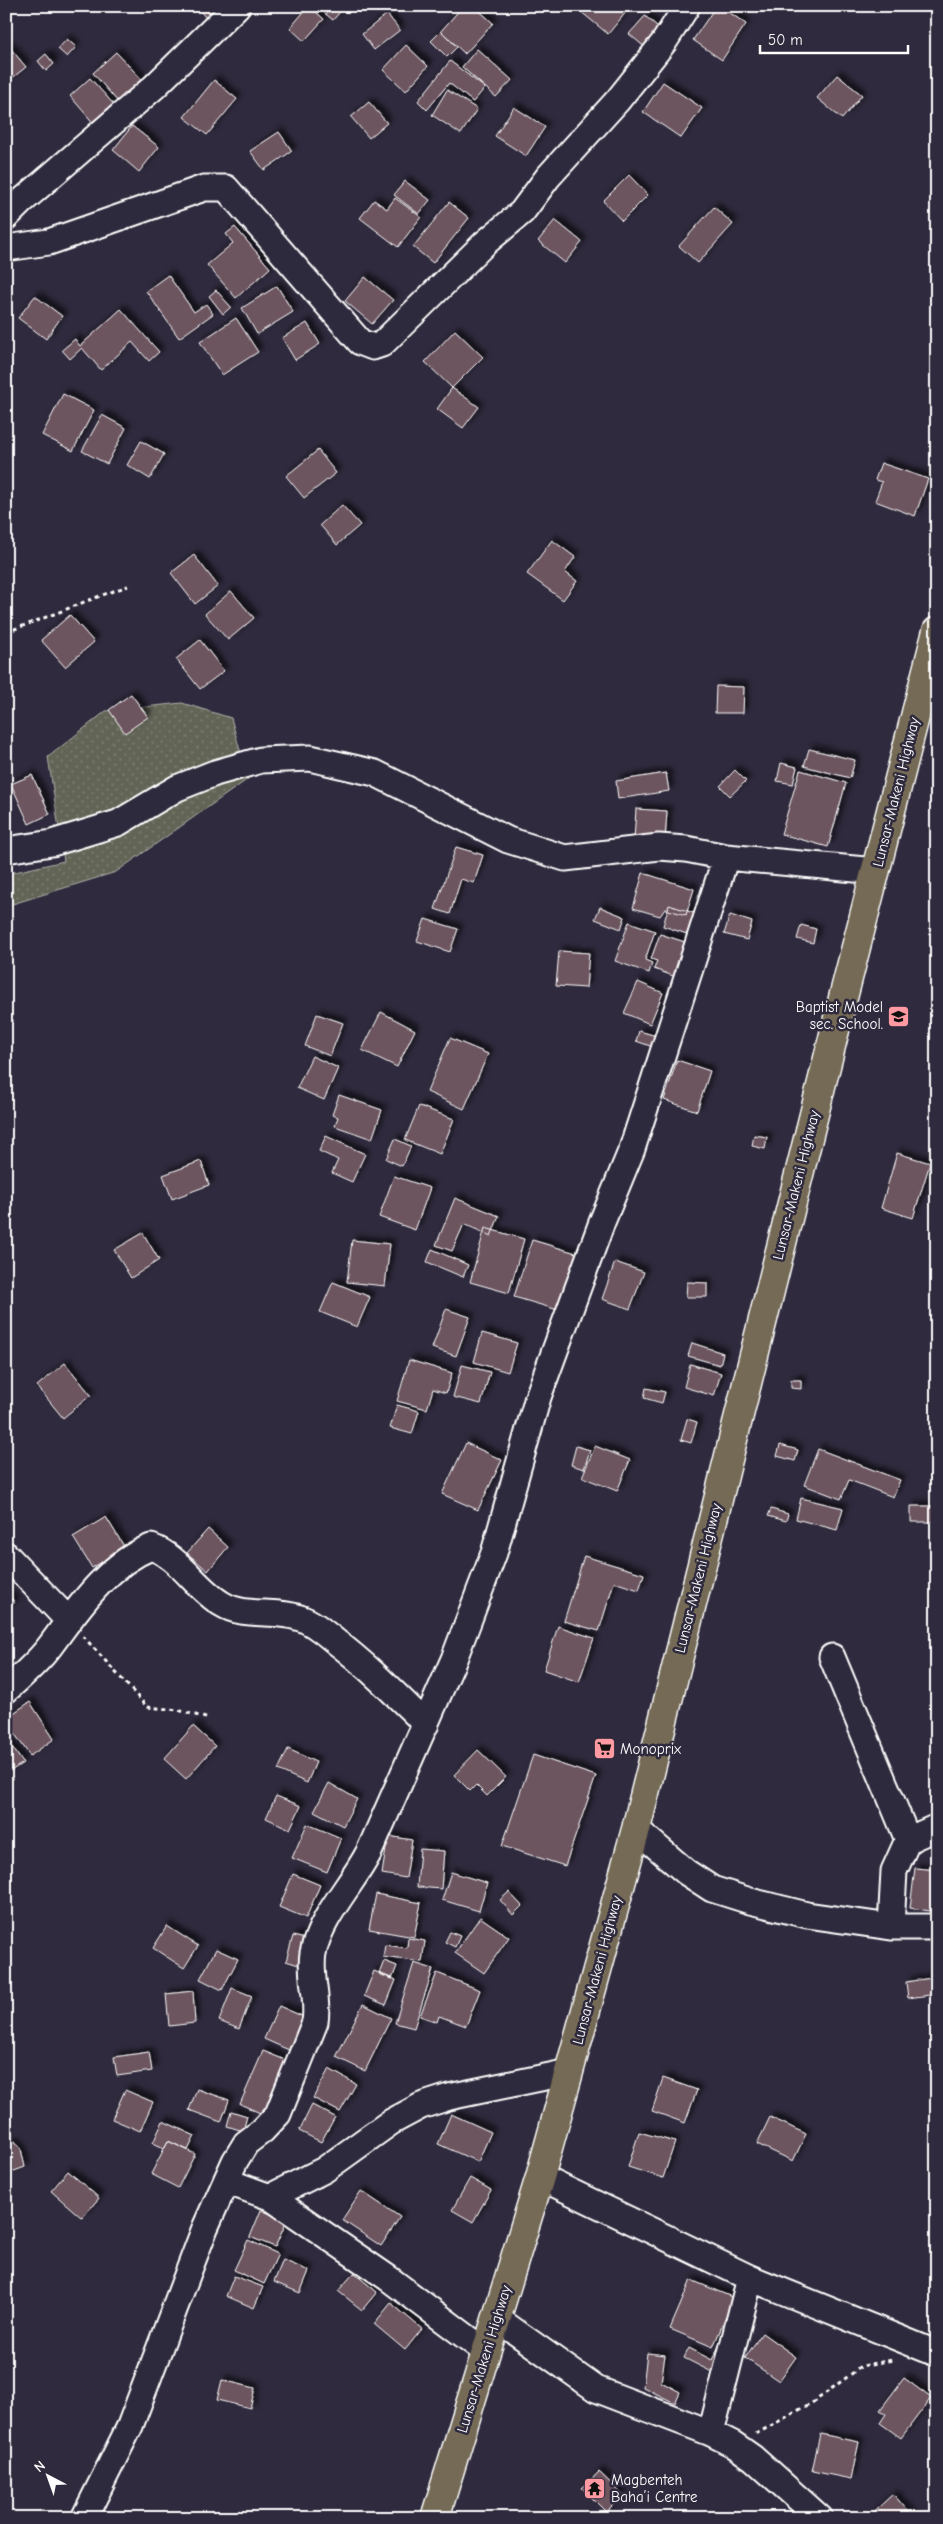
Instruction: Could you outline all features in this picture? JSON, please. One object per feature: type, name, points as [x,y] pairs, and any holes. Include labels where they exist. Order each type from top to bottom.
[{"type":"main road","name":"Lunsar-Makeni Highway","points":[[435,2518],[540,2177],[636,1829],[937,631]]},
{"type":"street","points":[[6,217],[154,87],[237,6]]},
{"type":"street","points":[[6,248],[49,242],[204,188],[226,188],[360,342],[373,347],[382,344],[485,243],[522,212],[548,177],[618,100],[664,42],[687,6]]},
{"type":"street","points":[[6,850],[52,842],[118,823],[177,788],[215,773],[261,760],[310,758],[375,773],[508,840],[565,858],[659,847],[686,849],[726,858],[876,871]]},
{"type":"street","points":[[84,2518],[130,2426],[226,2181],[246,2144],[278,2114],[315,2022],[318,2007],[311,1975],[313,1952],[322,1927],[358,1874],[454,1659],[494,1553],[538,1398],[602,1222],[632,1149],[726,858]]},
{"type":"street","points":[[6,1690],[49,1648],[68,1620],[95,1588],[134,1556],[151,1547],[166,1554],[224,1606],[234,1610],[284,1614],[302,1618],[320,1629],[366,1664],[426,1724]]},
{"type":"street","points":[[6,1555],[68,1620]]},
{"type":"street","points":[[832,1657],[908,1840]]},
{"type":"street","points":[[891,1927],[894,1871],[908,1840],[937,1827]]},
{"type":"street","points":[[636,1829],[686,1872],[712,1889],[750,1901],[807,1914],[891,1927],[937,1927]]},
{"type":"street","points":[[270,2197],[324,2170],[391,2122],[421,2106],[449,2098],[570,2072]]},
{"type":"street","points":[[540,2177],[750,2278],[932,2352]]},
{"type":"street","points":[[226,2181],[270,2197],[388,2278],[485,2352]]},
{"type":"street","points":[[711,2433],[750,2278]]},
{"type":"street","points":[[496,2318],[596,2389],[711,2433],[753,2458],[820,2518]]},
{"type":"path","points":[[6,632],[44,619],[75,604],[128,586]]},
{"type":"path","points":[[68,1620],[147,1707],[178,1710],[209,1719]]},
{"type":"path","points":[[753,2458],[749,2439],[815,2400],[862,2366],[897,2359]]},
{"type":"green space","points":[[182,703],[231,718],[248,779],[116,872],[6,906],[6,874],[64,861],[48,757],[106,711]]},
{"type":"building","points":[[196,6],[218,6],[206,18]]},
{"type":"building","points":[[309,6],[324,19],[304,41],[290,28]]},
{"type":"building","points":[[316,6],[345,6],[333,20]]},
{"type":"building","points":[[463,6],[474,6],[493,23],[465,54],[441,31]]},
{"type":"building","points":[[574,6],[621,6],[627,11],[608,34]]},
{"type":"building","points":[[716,6],[720,6],[746,24],[722,60],[693,40]]},
{"type":"building","points":[[387,14],[400,30],[374,50],[362,34]]},
{"type":"building","points":[[645,16],[663,31],[647,49],[629,34]]},
{"type":"building","points":[[441,31],[457,47],[447,57],[431,41]]},
{"type":"building","points":[[67,39],[76,47],[67,57],[58,49]]},
{"type":"building","points":[[6,43],[26,67],[6,83]]},
{"type":"building","points":[[406,45],[428,66],[406,91],[383,70]]},
{"type":"building","points":[[477,49],[512,80],[496,97],[462,67]]},
{"type":"building","points":[[116,52],[148,86],[123,108],[93,73]]},
{"type":"building","points":[[46,54],[54,64],[46,71],[38,61]]},
{"type":"building","points":[[450,61],[485,88],[473,102],[449,83],[427,110],[418,101]]},
{"type":"building","points":[[837,75],[862,95],[842,119],[817,98]]},
{"type":"building","points":[[90,78],[117,108],[96,126],[70,96]]},
{"type":"building","points":[[214,80],[237,99],[207,135],[184,117]]},
{"type":"building","points":[[663,82],[702,108],[681,138],[643,112]]},
{"type":"building","points":[[447,90],[477,109],[461,134],[432,115]]},
{"type":"building","points":[[369,102],[387,123],[369,138],[351,117]]},
{"type":"building","points":[[514,107],[545,127],[526,156],[495,136]]},
{"type":"building","points":[[132,126],[159,147],[139,172],[113,150]]},
{"type":"building","points":[[279,132],[292,151],[264,170],[250,151]]},
{"type":"building","points":[[629,175],[648,195],[622,221],[603,201]]},
{"type":"building","points":[[405,181],[430,200],[419,214],[394,195]]},
{"type":"building","points":[[395,198],[421,217],[398,247],[360,218],[374,200],[387,209]]},
{"type":"building","points":[[449,202],[469,218],[433,263],[413,247]]},
{"type":"building","points":[[714,207],[733,224],[698,263],[679,246]]},
{"type":"building","points":[[555,220],[582,242],[565,263],[538,241]]},
{"type":"building","points":[[235,227],[270,268],[236,298],[207,265],[233,243],[226,234]]},
{"type":"building","points":[[168,275],[194,312],[206,304],[213,314],[179,338],[146,291]]},
{"type":"building","points":[[365,277],[393,300],[372,324],[345,301]]},
{"type":"building","points":[[277,286],[293,312],[257,334],[242,308]]},
{"type":"building","points":[[216,290],[231,307],[223,314],[209,296]]},
{"type":"building","points":[[35,296],[62,316],[46,339],[18,318]]},
{"type":"building","points":[[121,309],[159,352],[149,361],[132,342],[101,370],[82,348],[70,359],[62,350],[75,339],[80,346]]},
{"type":"building","points":[[236,318],[258,352],[222,375],[200,342]]},
{"type":"building","points":[[307,323],[320,344],[295,360],[282,338]]},
{"type":"building","points":[[455,330],[483,357],[452,388],[425,362]]},
{"type":"building","points":[[452,388],[479,407],[463,428],[437,409]]},
{"type":"building","points":[[63,394],[94,410],[73,451],[42,435]]},
{"type":"building","points":[[102,415],[126,428],[107,464],[82,451]]},
{"type":"building","points":[[141,441],[164,454],[150,479],[127,465]]},
{"type":"building","points":[[318,450],[336,473],[304,498],[286,476]]},
{"type":"building","points":[[881,463],[928,479],[915,516],[875,501],[882,482],[875,480]]},
{"type":"building","points":[[342,505],[360,525],[337,545],[320,525]]},
{"type":"building","points":[[552,540],[575,557],[565,572],[577,581],[563,600],[527,574]]},
{"type":"building","points":[[194,555],[218,586],[195,604],[171,573]]},
{"type":"building","points":[[231,591],[254,618],[228,640],[205,614]]},
{"type":"building","points":[[70,615],[94,642],[65,667],[41,640]]},
{"type":"building","points":[[200,640],[224,671],[200,689],[176,659]]},
{"type":"building","points":[[716,686],[744,687],[743,713],[715,713]]},
{"type":"building","points":[[131,694],[148,717],[125,733],[109,710]]},
{"type":"building","points":[[809,749],[855,760],[850,778],[804,766]]},
{"type":"building","points":[[781,763],[797,767],[793,784],[777,781]]},
{"type":"building","points":[[735,770],[746,781],[730,796],[720,786]]},
{"type":"building","points":[[800,770],[846,783],[828,847],[781,834]]},
{"type":"building","points":[[666,773],[669,791],[618,799],[616,781]]},
{"type":"building","points":[[32,775],[50,814],[29,824],[11,784]]},
{"type":"building","points":[[636,809],[667,811],[665,841],[634,840]]},
{"type":"building","points":[[456,847],[483,855],[474,883],[461,879],[450,914],[435,909]]},
{"type":"building","points":[[643,873],[694,889],[686,915],[665,909],[660,916],[633,908]]},
{"type":"building","points":[[669,905],[700,915],[693,936],[663,926]]},
{"type":"building","points":[[600,907],[625,917],[621,929],[595,919]]},
{"type":"building","points":[[730,915],[752,922],[747,940],[724,934]]},
{"type":"building","points":[[425,919],[458,929],[450,952],[417,941]]},
{"type":"building","points":[[629,922],[655,931],[645,960],[652,963],[649,973],[615,961]]},
{"type":"building","points":[[801,925],[816,929],[813,943],[797,939]]},
{"type":"building","points":[[660,934],[688,943],[676,977],[654,969],[657,961],[651,959]]},
{"type":"building","points":[[559,951],[589,953],[586,988],[556,986]]},
{"type":"building","points":[[638,982],[663,993],[650,1024],[624,1013]]},
{"type":"building","points":[[381,1012],[415,1030],[397,1067],[362,1050]]},
{"type":"building","points":[[317,1014],[343,1023],[330,1056],[305,1046]]},
{"type":"building","points":[[639,1031],[660,1037],[656,1048],[636,1041]]},
{"type":"building","points":[[450,1038],[488,1054],[464,1109],[427,1092]]},
{"type":"building","points":[[312,1056],[338,1068],[324,1100],[297,1088]]},
{"type":"building","points":[[677,1060],[710,1071],[697,1111],[664,1100]]},
{"type":"building","points":[[339,1095],[382,1110],[372,1139],[335,1126],[338,1117],[332,1115]]},
{"type":"building","points":[[419,1106],[454,1119],[440,1154],[405,1140]]},
{"type":"building","points":[[754,1135],[767,1137],[765,1149],[752,1146]]},
{"type":"building","points":[[326,1136],[365,1154],[352,1182],[332,1173],[338,1160],[319,1151]]},
{"type":"building","points":[[395,1139],[411,1146],[402,1166],[386,1159]]},
{"type":"building","points":[[897,1153],[930,1163],[913,1218],[881,1208]]},
{"type":"building","points":[[201,1161],[209,1185],[172,1199],[163,1175]]},
{"type":"building","points":[[394,1176],[430,1188],[415,1230],[379,1217]]},
{"type":"building","points":[[455,1198],[499,1216],[491,1236],[464,1224],[452,1251],[436,1245]]},
{"type":"building","points":[[485,1228],[524,1239],[509,1293],[470,1282]]},
{"type":"building","points":[[143,1233],[159,1260],[131,1278],[114,1250]]},
{"type":"building","points":[[352,1240],[390,1244],[385,1286],[347,1282]]},
{"type":"building","points":[[532,1240],[576,1253],[558,1310],[514,1297]]},
{"type":"building","points":[[432,1249],[468,1265],[463,1277],[427,1262]]},
{"type":"building","points":[[615,1262],[644,1272],[630,1309],[602,1299]]},
{"type":"building","points":[[333,1282],[370,1297],[357,1327],[320,1312]]},
{"type":"building","points":[[687,1282],[707,1283],[707,1297],[686,1297]]},
{"type":"building","points":[[446,1309],[470,1317],[456,1356],[432,1348]]},
{"type":"building","points":[[482,1333],[517,1343],[508,1372],[474,1362]]},
{"type":"building","points":[[692,1343],[723,1353],[720,1365],[688,1356]]},
{"type":"building","points":[[409,1360],[452,1373],[446,1393],[433,1389],[427,1409],[397,1401]]},
{"type":"building","points":[[65,1363],[91,1395],[63,1418],[37,1386]]},
{"type":"building","points":[[690,1364],[721,1373],[714,1396],[684,1387]]},
{"type":"building","points":[[462,1365],[490,1372],[481,1404],[453,1397]]},
{"type":"building","points":[[791,1380],[801,1380],[801,1389],[791,1388]]},
{"type":"building","points":[[646,1388],[665,1392],[662,1403],[644,1398]]},
{"type":"building","points":[[397,1405],[419,1411],[412,1434],[390,1428]]},
{"type":"building","points":[[687,1419],[697,1422],[691,1443],[681,1440]]},
{"type":"building","points":[[466,1443],[502,1460],[478,1510],[442,1494]]},
{"type":"building","points":[[780,1445],[798,1450],[795,1461],[777,1456]]},
{"type":"building","points":[[576,1446],[590,1450],[584,1469],[571,1465]]},
{"type":"building","points":[[595,1446],[630,1460],[617,1491],[582,1477]]},
{"type":"building","points":[[818,1449],[900,1480],[893,1497],[849,1480],[841,1499],[804,1485]]},
{"type":"building","points":[[801,1498],[843,1508],[837,1530],[796,1519]]},
{"type":"building","points":[[911,1506],[934,1506],[934,1522],[911,1522]]},
{"type":"building","points":[[771,1509],[788,1514],[786,1521],[768,1516]]},
{"type":"building","points":[[106,1517],[125,1548],[92,1568],[73,1537]]},
{"type":"building","points":[[208,1529],[228,1547],[208,1571],[187,1553]]},
{"type":"building","points":[[584,1556],[644,1574],[639,1590],[614,1582],[599,1631],[564,1621]]},
{"type":"building","points":[[6,1593],[15,1602],[6,1610]]},
{"type":"building","points":[[558,1626],[594,1638],[579,1682],[544,1670]]},
{"type":"building","points":[[30,1702],[54,1739],[30,1756],[6,1721],[6,1718]]},
{"type":"building","points":[[193,1726],[215,1746],[186,1779],[164,1759]]},
{"type":"building","points":[[6,1738],[23,1763],[6,1774]]},
{"type":"building","points":[[288,1749],[316,1762],[307,1783],[278,1770]]},
{"type":"building","points":[[478,1750],[506,1777],[487,1796],[476,1785],[470,1791],[454,1775]]},
{"type":"building","points":[[533,1755],[596,1776],[565,1866],[502,1846]]},
{"type":"building","points":[[329,1783],[357,1799],[343,1826],[314,1811]]},
{"type":"building","points":[[276,1796],[301,1806],[290,1829],[266,1818]]},
{"type":"building","points":[[307,1824],[341,1838],[327,1872],[292,1858]]},
{"type":"building","points":[[388,1836],[412,1840],[406,1878],[382,1874]]},
{"type":"building","points":[[420,1849],[444,1851],[441,1889],[417,1887]]},
{"type":"building","points":[[915,1868],[937,1870],[937,1912],[910,1908]]},
{"type":"building","points":[[451,1872],[487,1883],[479,1911],[442,1900]]},
{"type":"building","points":[[293,1874],[320,1885],[306,1918],[279,1907]]},
{"type":"building","points":[[509,1892],[522,1906],[513,1915],[500,1900]]},
{"type":"building","points":[[376,1894],[421,1903],[414,1937],[369,1929]]},
{"type":"building","points":[[480,1917],[509,1937],[484,1973],[455,1953]]},
{"type":"building","points":[[167,1926],[198,1946],[184,1968],[153,1948]]},
{"type":"building","points":[[450,1932],[460,1936],[455,1947],[445,1942]]},
{"type":"building","points":[[293,1936],[313,1941],[305,1967],[286,1961]]},
{"type":"building","points":[[408,1938],[425,1941],[422,1962],[383,1957],[385,1945],[407,1948]]},
{"type":"building","points":[[216,1949],[238,1959],[222,1990],[200,1979]]},
{"type":"building","points":[[384,1961],[397,1966],[392,1979],[379,1974]]},
{"type":"building","points":[[414,1963],[433,1969],[414,2028],[395,2023]]},
{"type":"building","points":[[374,1971],[396,1980],[386,2005],[364,1996]]},
{"type":"building","points":[[437,1973],[480,1990],[466,2026],[439,2016],[437,2022],[420,2016]]},
{"type":"building","points":[[937,1977],[937,1994],[908,1998],[906,1982]]},
{"type":"building","points":[[232,1988],[252,1996],[239,2029],[219,2021]]},
{"type":"building","points":[[193,1991],[195,2023],[169,2026],[166,1994]]},
{"type":"building","points":[[363,2004],[391,2018],[365,2071],[336,2057]]},
{"type":"building","points":[[279,2006],[304,2017],[289,2050],[264,2039]]},
{"type":"building","points":[[263,2051],[290,2062],[267,2116],[240,2104]]},
{"type":"building","points":[[149,2052],[152,2071],[117,2076],[114,2057]]},
{"type":"building","points":[[329,2069],[356,2084],[340,2112],[313,2098]]},
{"type":"building","points":[[663,2078],[697,2090],[685,2123],[652,2111]]},
{"type":"building","points":[[197,2089],[229,2100],[221,2122],[189,2110]]},
{"type":"building","points":[[125,2090],[153,2102],[140,2131],[112,2119]]},
{"type":"building","points":[[312,2105],[335,2117],[321,2142],[299,2131]]},
{"type":"building","points":[[231,2111],[247,2116],[243,2131],[227,2126]]},
{"type":"building","points":[[451,2114],[491,2132],[478,2162],[438,2144]]},
{"type":"building","points":[[770,2117],[806,2134],[793,2161],[757,2144]]},
{"type":"building","points":[[163,2121],[195,2136],[188,2150],[168,2141],[164,2148],[153,2143]]},
{"type":"building","points":[[639,2132],[675,2142],[663,2178],[628,2167]]},
{"type":"building","points":[[15,2141],[21,2149],[25,2167],[6,2174],[6,2145]]},
{"type":"building","points":[[168,2141],[195,2154],[178,2188],[151,2174]]},
{"type":"building","points":[[68,2171],[99,2198],[82,2218],[51,2191]]},
{"type":"building","points":[[470,2178],[491,2190],[473,2222],[452,2210]]},
{"type":"building","points":[[361,2191],[400,2217],[381,2246],[342,2220]]},
{"type":"building","points":[[261,2210],[287,2221],[275,2247],[250,2237]]},
{"type":"building","points":[[248,2240],[278,2254],[264,2284],[234,2270]]},
{"type":"building","points":[[283,2260],[309,2271],[300,2293],[274,2282]]},
{"type":"building","points":[[354,2273],[377,2292],[362,2310],[338,2291]]},
{"type":"building","points":[[234,2276],[263,2287],[254,2308],[226,2296]]},
{"type":"building","points":[[691,2280],[734,2298],[713,2347],[670,2329]]},
{"type":"building","points":[[391,2303],[422,2329],[405,2350],[374,2324]]},
{"type":"building","points":[[762,2333],[796,2357],[779,2381],[745,2358]]},
{"type":"building","points":[[720,2344],[729,2349],[716,2374],[684,2358],[689,2348],[712,2360]]},
{"type":"building","points":[[647,2353],[665,2355],[661,2382],[680,2392],[675,2403],[643,2387]]},
{"type":"building","points":[[904,2378],[931,2398],[901,2438],[880,2423],[886,2414],[880,2410]]},
{"type":"building","points":[[222,2380],[255,2388],[250,2408],[217,2400]]},
{"type":"building","points":[[820,2434],[859,2442],[851,2479],[812,2471]]},
{"type":"building","points":[[599,2472],[623,2495],[606,2512],[582,2488]]},
{"type":"building","points":[[893,2494],[914,2518],[867,2518]]},
{"type":"place","name":"Baptist Model sec. School.","points":[[899,1016]]},
{"type":"place","name":"Monoprix","points":[[604,1749]]},
{"type":"place","name":"Magbenteh Baha’i Centre","points":[[595,2489]]}]
